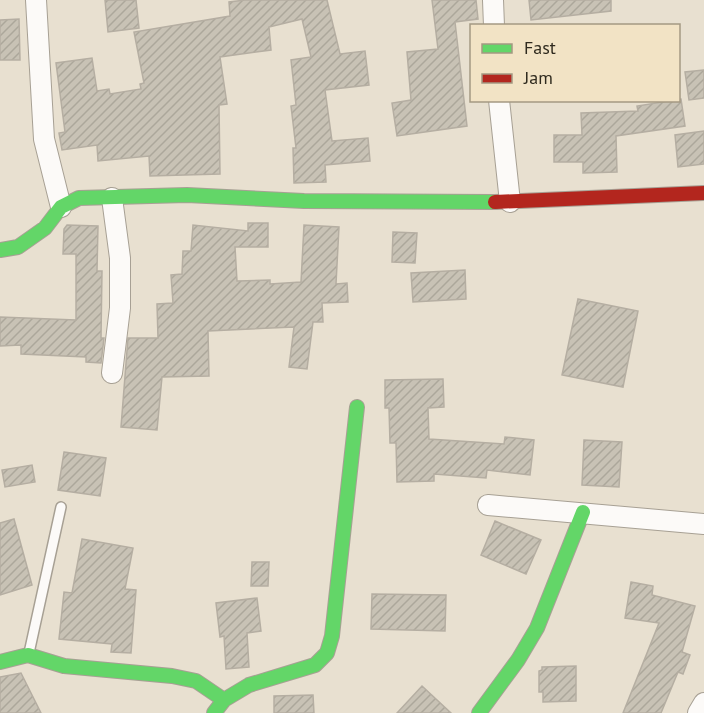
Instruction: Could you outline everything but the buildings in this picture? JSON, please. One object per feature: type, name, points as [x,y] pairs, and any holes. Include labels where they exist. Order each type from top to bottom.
[{"type":"street","points":[[36,0],[44,139],[61,207]]},
{"type":"street","points":[[493,0],[494,24]]},
{"type":"street","points":[[499,102],[510,202]]},
{"type":"street","points":[[0,250],[18,247],[45,228],[61,207],[80,198],[187,195],[303,201],[510,202],[704,193]]},
{"type":"street","points":[[112,198],[120,258],[120,308],[112,373]]},
{"type":"street","points":[[214,713],[224,700],[249,685],[315,665],[327,653],[332,636],[357,407]]},
{"type":"street","points":[[488,505],[704,524]]},
{"type":"street","points":[[479,713],[518,660],[537,628],[583,512]]},
{"type":"street","points":[[0,662],[28,655],[64,666],[172,676],[196,681],[224,700]]},
{"type":"street","points":[[698,713],[704,703]]},
{"type":"lane","points":[[28,655],[61,507]]},
{"type":"traffic: fast","points":[[0,250],[18,247],[45,228],[61,207],[79,198],[187,195],[304,201],[495,202]]},
{"type":"traffic: fast","points":[[214,713],[224,700],[249,685],[315,665],[327,653],[332,636],[357,407]]},
{"type":"traffic: fast","points":[[479,713],[518,660],[537,628],[583,512]]},
{"type":"traffic: fast","points":[[0,662],[28,655],[64,666],[172,676],[196,681],[224,700]]},
{"type":"traffic: jam","points":[[495,202],[704,193]]}]
